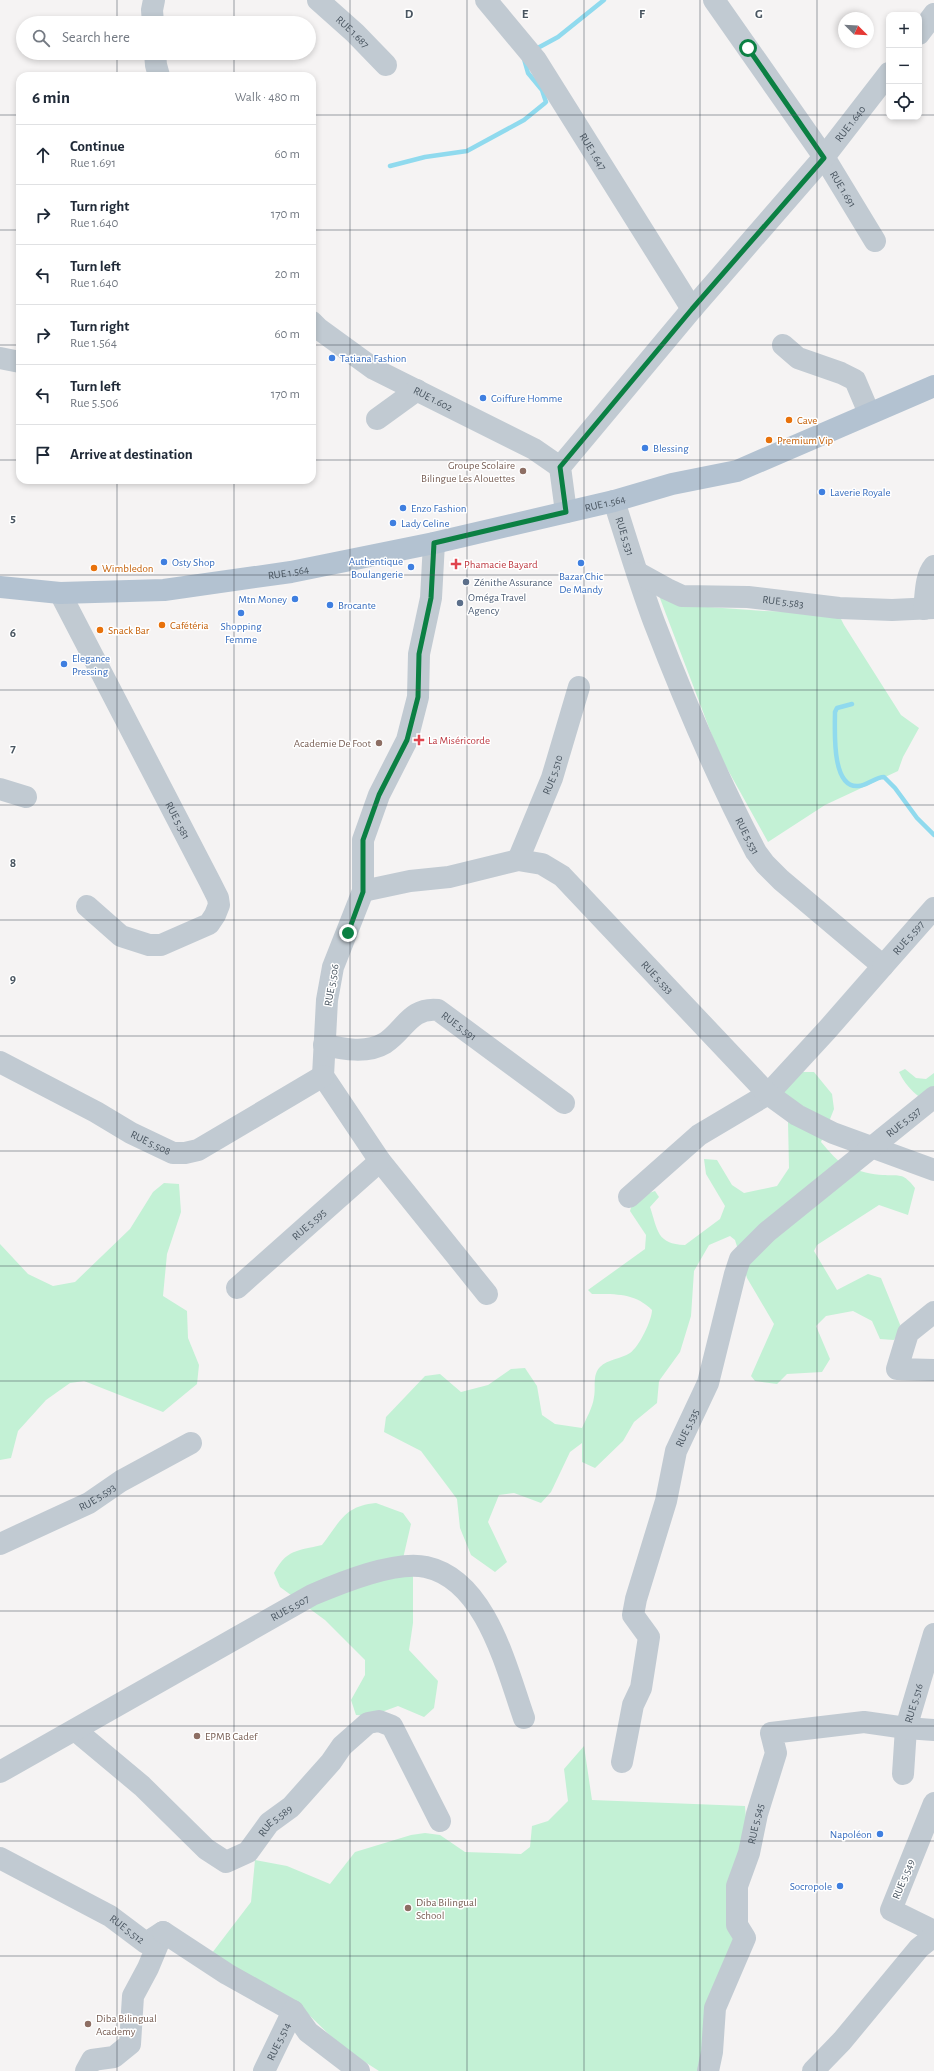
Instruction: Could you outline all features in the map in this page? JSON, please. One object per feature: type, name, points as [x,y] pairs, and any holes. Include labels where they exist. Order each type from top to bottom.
[{"type":"main road","name":"RUE 1.564","points":[[0,587],[60,593],[164,590],[202,586],[291,572],[434,543],[614,501],[672,484],[737,471],[868,413],[934,386]]},
{"type":"street","points":[[152,16],[154,0]]},
{"type":"street","name":"RUE 1.687","points":[[318,0],[354,32],[386,65]]},
{"type":"street","name":"RUE 1.647","points":[[486,0],[536,60],[692,309]]},
{"type":"street","name":"RUE 1.691","points":[[714,0],[824,158],[875,241]]},
{"type":"street","points":[[922,30],[934,14],[926,0]]},
{"type":"street","points":[[156,60],[158,72]]},
{"type":"street","name":"RUE 1.640","points":[[560,467],[692,309],[824,158],[886,77]]},
{"type":"street","name":"RUE 1.602","points":[[316,326],[374,369],[534,449],[560,467]]},
{"type":"street","points":[[783,345],[798,358],[841,373],[855,380],[868,413]]},
{"type":"street","points":[[0,358],[16,361]]},
{"type":"street","points":[[377,419],[416,390]]},
{"type":"street","points":[[560,467],[566,512]]},
{"type":"street","name":"RUE 5.531","points":[[614,501],[654,620],[685,698],[713,764],[756,852],[765,864],[781,880],[883,966]]},
{"type":"street","name":"RUE 5.506","points":[[323,1076],[327,1000],[333,967],[363,892],[363,840],[379,795],[407,740],[418,697],[419,654],[431,598],[434,543]]},
{"type":"street","points":[[929,609],[927,581],[930,570],[934,566]]},
{"type":"street","name":"RUE 5.583","points":[[638,573],[667,590],[682,596],[748,597],[839,608],[929,609]]},
{"type":"street","name":"RUE 5.581","points":[[60,593],[210,882],[218,898],[219,905],[209,924],[161,945],[149,945],[120,936],[87,906]]},
{"type":"street","name":"RUE 5.510","points":[[518,860],[552,778],[579,687]]},
{"type":"street","points":[[0,789],[26,797]]},
{"type":"street","name":"RUE 5.533","points":[[363,892],[410,881],[449,877],[518,860],[542,864],[562,876],[768,1094],[797,1115],[833,1133],[934,1170]]},
{"type":"street","name":"RUE 5.597","points":[[883,966],[934,908]]},
{"type":"street","points":[[630,1197],[699,1135],[768,1094],[883,966]]},
{"type":"street","name":"RUE 5.591","points":[[324,1045],[360,1050],[374,1047],[385,1043],[414,1016],[423,1010],[438,1010],[564,1103]]},
{"type":"street","name":"RUE 5.508","points":[[0,1062],[96,1112],[131,1133],[173,1153],[185,1153],[198,1150],[323,1076]]},
{"type":"street","points":[[323,1076],[380,1161],[487,1294]]},
{"type":"street","name":"RUE 5.537","points":[[872,1148],[934,1097]]},
{"type":"street","name":"RUE 5.535","points":[[622,1762],[633,1705],[641,1688],[649,1637],[633,1615],[636,1599],[666,1501],[676,1451],[708,1383],[734,1274],[740,1259],[767,1232],[872,1148]]},
{"type":"street","name":"RUE 5.595","points":[[237,1288],[380,1161]]},
{"type":"street","points":[[934,1312],[908,1333],[896,1369],[934,1370]]},
{"type":"street","name":"RUE 5.593","points":[[0,1544],[89,1503],[121,1481],[191,1443]]},
{"type":"street","name":"RUE 5.507","points":[[0,1772],[312,1595],[355,1577],[401,1567],[425,1566],[447,1574],[465,1588],[493,1631],[524,1718]]},
{"type":"street","name":"RUE 5.516","points":[[903,1774],[906,1728],[934,1634]]},
{"type":"street","name":"RUE 5.589","points":[[75,1730],[142,1786],[206,1849],[226,1862],[248,1852],[269,1823],[291,1807],[331,1762],[342,1746],[368,1723],[379,1721],[392,1726],[440,1821]]},
{"type":"street","name":"RUE 5.545","points":[[708,2071],[712,2052],[715,2008],[745,1938],[737,1925],[737,1886],[749,1853],[757,1814],[776,1753],[771,1733],[864,1722],[934,1730]]},
{"type":"street","name":"RUE 5.549","points":[[934,1802],[890,1910],[934,1931]]},
{"type":"street","name":"RUE 5.512","points":[[0,1858],[110,1916],[146,1943],[163,1932]]},
{"type":"street","points":[[163,1932],[227,1974],[293,2011],[308,2032],[359,2071]]},
{"type":"street","name":"RUE 5.512","points":[[86,2071],[92,2060],[114,2057],[130,2044],[133,1996],[148,1968],[163,1932]]},
{"type":"street","points":[[813,2071],[842,2041],[918,1948],[934,1936]]},
{"type":"street","name":"RUE 5.514","points":[[264,2071],[293,2011]]},
{"type":"green space","points":[[658,593],[709,607],[764,611],[838,613],[844,625],[901,715],[919,728],[903,757],[898,771],[825,805],[768,842],[719,754]]},
{"type":"green space","points":[[905,1069],[916,1078],[926,1079],[934,1073],[934,1105],[918,1096],[905,1083],[899,1072]]},
{"type":"green space","points":[[792,1072],[814,1072],[832,1094],[834,1109],[821,1142],[841,1163],[861,1171],[879,1175],[897,1175],[904,1177],[915,1188],[908,1215],[879,1205],[817,1245],[814,1251],[837,1290],[868,1274],[881,1278],[901,1327],[894,1340],[880,1339],[872,1321],[853,1311],[826,1316],[816,1326],[830,1359],[822,1372],[787,1374],[777,1384],[755,1381],[751,1376],[774,1324],[747,1278],[735,1240],[730,1236],[709,1245],[694,1271],[691,1316],[680,1352],[659,1381],[657,1403],[634,1422],[623,1441],[595,1468],[582,1462],[582,1443],[570,1452],[551,1492],[541,1503],[514,1493],[499,1495],[488,1522],[507,1562],[495,1572],[471,1555],[460,1528],[457,1499],[421,1451],[384,1432],[386,1417],[425,1376],[440,1374],[461,1392],[488,1385],[511,1369],[525,1368],[537,1386],[542,1415],[555,1424],[582,1428],[591,1409],[595,1393],[595,1377],[598,1370],[603,1364],[626,1355],[634,1350],[650,1320],[652,1310],[639,1300],[625,1296],[592,1294],[588,1290],[645,1249],[646,1235],[630,1211],[634,1198],[655,1191],[659,1197],[650,1207],[660,1235],[669,1242],[685,1245],[720,1219],[725,1206],[706,1174],[704,1159],[717,1160],[732,1185],[744,1193],[777,1186],[789,1168],[788,1122],[780,1094]]},
{"type":"green space","points":[[164,1183],[179,1184],[181,1212],[167,1254],[163,1296],[187,1311],[188,1338],[199,1365],[197,1384],[163,1412],[84,1381],[70,1383],[46,1400],[18,1431],[11,1458],[0,1460],[0,1244],[28,1274],[53,1286],[75,1282],[130,1229],[153,1192]]},
{"type":"green space","points":[[376,1503],[403,1513],[411,1524],[401,1567],[413,1575],[413,1623],[409,1650],[438,1681],[434,1708],[424,1717],[398,1706],[371,1716],[356,1715],[351,1700],[365,1675],[365,1660],[325,1620],[280,1587],[274,1573],[283,1559],[288,1555],[299,1550],[322,1545],[344,1516],[357,1508]]},
{"type":"green space","points":[[584,1746],[592,1800],[745,1806],[747,1832],[735,1945],[701,2071],[379,2071],[343,2048],[305,2011],[212,1953],[251,1902],[255,1860],[287,1866],[330,1884],[355,1852],[411,1835],[425,1833],[440,1835],[465,1852],[521,1854],[530,1847],[532,1826],[548,1821],[568,1801],[564,1769]]},
{"type":"waterway","points":[[534,50],[558,37],[604,0]]},
{"type":"waterway","points":[[390,166],[425,157],[467,151],[524,120],[546,102],[542,90],[528,73],[524,59]]},
{"type":"waterway","points":[[852,704],[837,708],[835,712],[836,756],[843,778],[849,784],[861,786],[877,778],[884,777],[895,788],[917,818],[934,835]]},
{"type":"place","name":"Tatiana Fashion","points":[[332,358]]},
{"type":"place","name":"Coiffure Homme","points":[[483,398]]},
{"type":"place","name":"Cave","points":[[789,420]]},
{"type":"place","name":"Premium Vip","points":[[769,440]]},
{"type":"place","name":"Blessing","points":[[645,448]]},
{"type":"place","name":"Groupe Scolaire Bilingue Les Alouettes","points":[[523,471]]},
{"type":"place","name":"Laverie Royale","points":[[822,492]]},
{"type":"place","name":"Enzo Fashion","points":[[403,508]]},
{"type":"place","name":"Lady Celine","points":[[393,523]]},
{"type":"place","name":"Osty Shop","points":[[164,562]]},
{"type":"place","name":"Bazar Chic De Mandy","points":[[581,563]]},
{"type":"place","name":"Phamacie Bayard","points":[[456,564]]},
{"type":"place","name":"Authentique Boulangerie","points":[[411,567]]},
{"type":"place","name":"Wimbledon","points":[[94,568]]},
{"type":"place","name":"Zénithe Assurance","points":[[466,582]]},
{"type":"place","name":"Mtn Money","points":[[295,599]]},
{"type":"place","name":"Oméga Travel Agency","points":[[460,603]]},
{"type":"place","name":"Brocante","points":[[330,605]]},
{"type":"place","name":"Shopping Femme","points":[[241,613]]},
{"type":"place","name":"Cafétéria","points":[[162,625]]},
{"type":"place","name":"Snack Bar","points":[[100,630]]},
{"type":"place","name":"Elegance Pressing","points":[[64,664]]},
{"type":"place","name":"La Miséricorde","points":[[419,740]]},
{"type":"place","name":"Academie De Foot","points":[[379,743]]},
{"type":"place","name":"EPMB Cadef","points":[[197,1736]]},
{"type":"place","name":"Napoléon","points":[[880,1834]]},
{"type":"place","name":"Socropole","points":[[840,1886]]},
{"type":"place","name":"Diba Bilingual School","points":[[408,1908]]},
{"type":"place","name":"Diba Bilingual Academy","points":[[88,2024]]},
{"type":"route","points":[[348,933],[363,892],[363,840],[379,795],[407,740],[418,697],[419,654],[431,598],[434,543],[566,512],[560,467],[692,309],[824,158],[748,48]]}]
